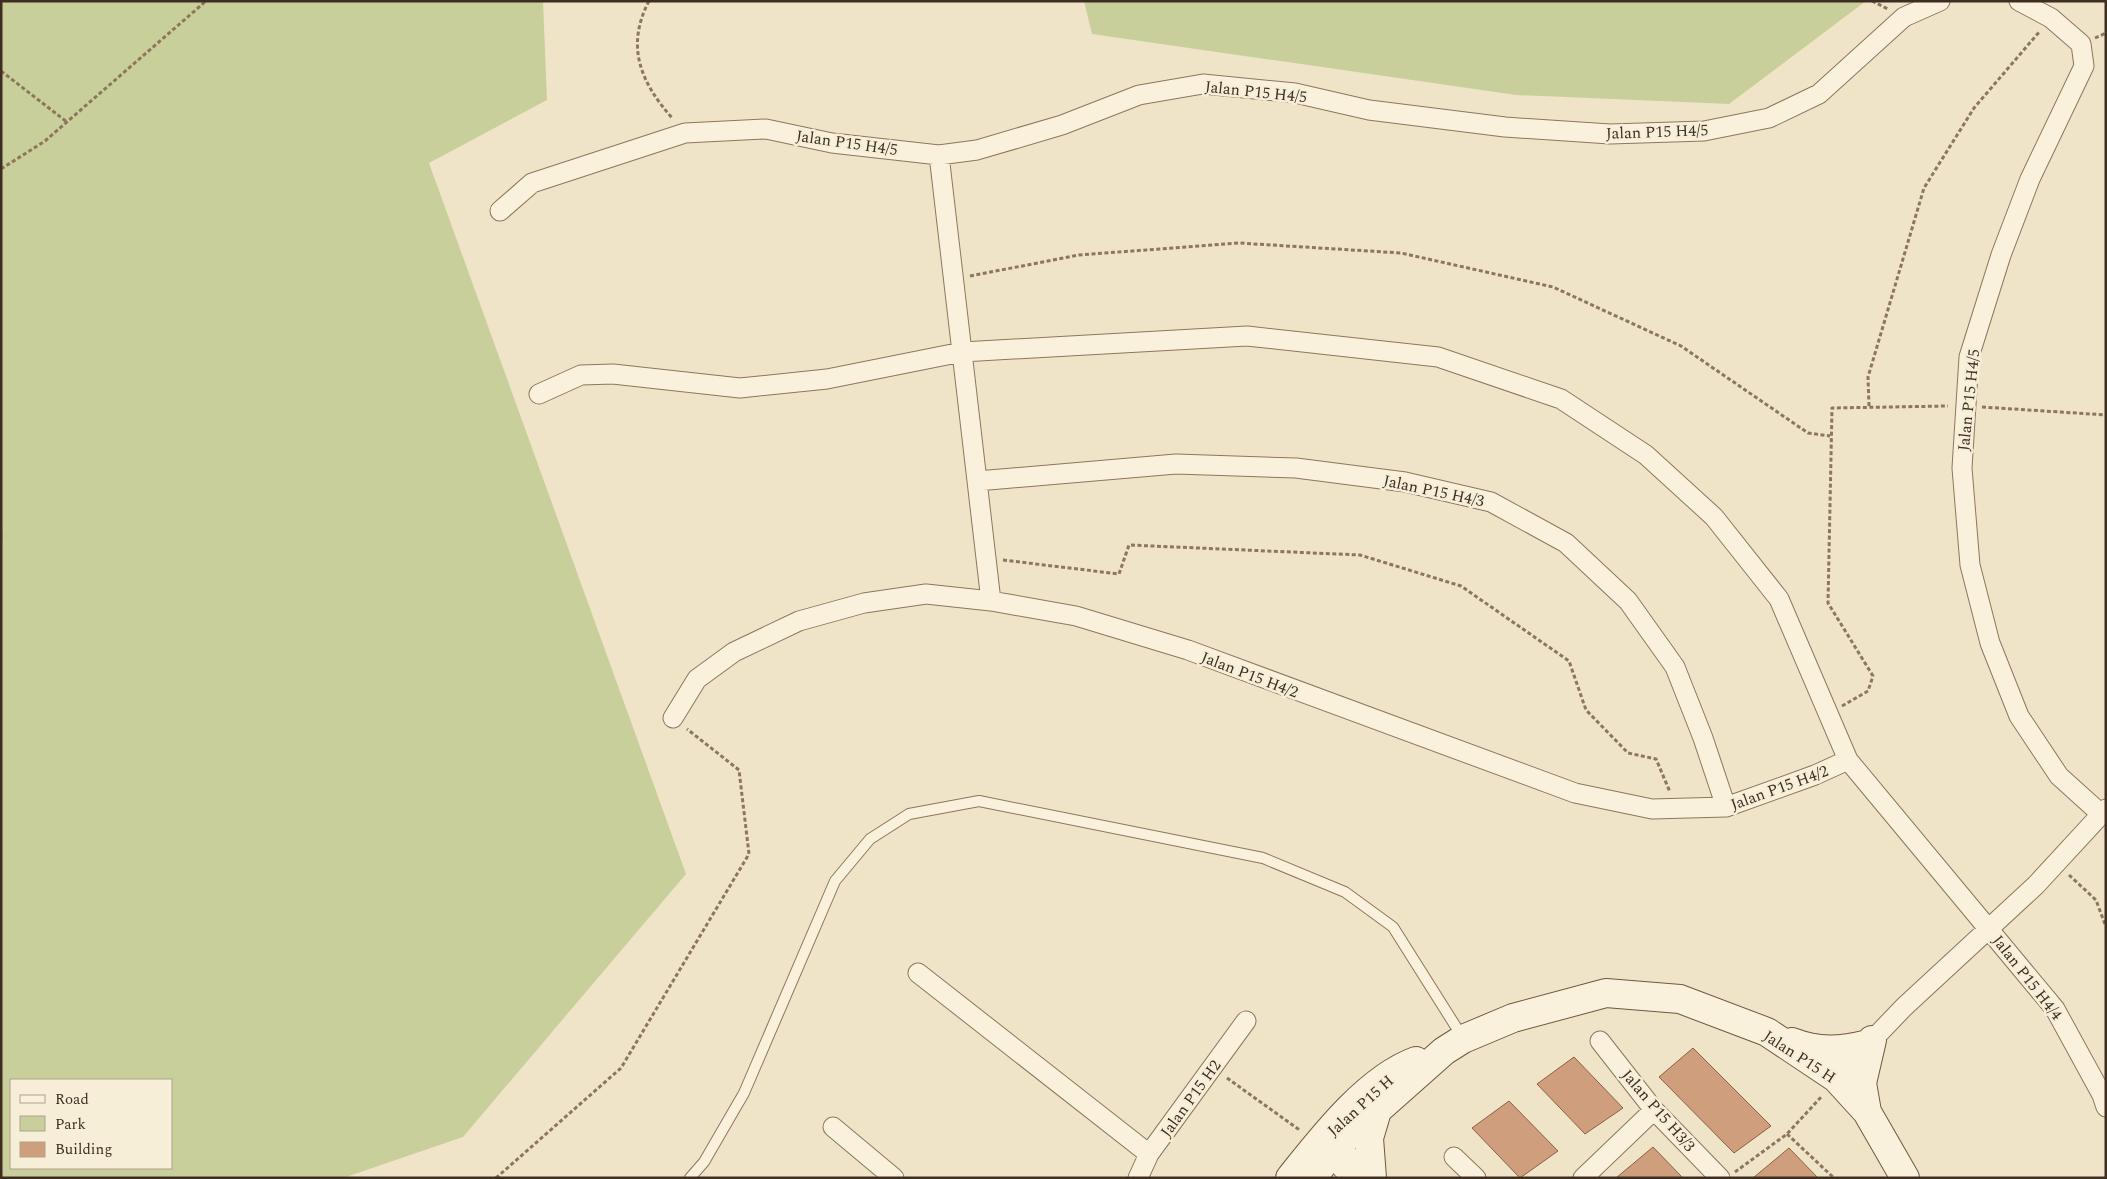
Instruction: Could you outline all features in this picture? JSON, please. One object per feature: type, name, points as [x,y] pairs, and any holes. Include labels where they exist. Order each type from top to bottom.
[{"type":"street","name":"Jalan P15 H4/5","points":[[500,212],[532,183],[685,133],[766,129],[832,143],[938,154],[977,150],[1052,127],[1138,95],[1203,84],[1294,93],[1369,110],[1506,127],[1610,134],[1704,131],[1769,118],[1819,94],[1904,17],[1940,1]]},
{"type":"street","name":"Jalan P15 H4/5","points":[[2019,1],[2051,18],[2081,44],[2084,66],[2030,179],[2000,255],[1969,357],[1962,468],[1970,565],[1990,643],[2019,716],[2059,776],[2103,812]]},
{"type":"street","points":[[938,154],[991,601]]},
{"type":"street","name":"Jalan P15 H4/4","points":[[538,394],[581,375],[613,374],[740,388],[827,379],[962,352],[1247,336],[1438,357],[1561,399],[1646,455],[1714,517],[1779,599],[1848,760],[2056,1009],[2102,1094],[2106,1107]]},
{"type":"street","name":"Jalan P15 H4/3","points":[[977,482],[1176,464],[1296,468],[1405,482],[1491,502],[1566,543],[1628,601],[1675,667],[1703,738],[1726,807]]},
{"type":"street","name":"Jalan P15 H4/2","points":[[673,718],[697,679],[734,652],[799,621],[864,603],[926,594],[991,601],[1076,616],[1188,650],[1575,793],[1652,809],[1726,807],[1815,776],[1848,760]]},
{"type":"street","points":[[1831,1085],[1904,1007],[2036,885],[2103,812]]},
{"type":"street","points":[[918,973],[1149,1154]]},
{"type":"street","name":"Jalan P15 H","points":[[1312,1178],[1381,1081],[1410,1064],[1513,1018],[1606,993],[1680,1000],[1767,1032],[1831,1085]]},
{"type":"street","name":"Jalan P15 H","points":[[1680,1000],[1762,1041],[1785,1060],[1824,1076],[1860,1116],[1904,1178]]},
{"type":"street","name":"Jalan P15 H2","points":[[1138,1178],[1149,1154],[1246,1021]]},
{"type":"street","points":[[1767,1032],[1811,1049],[1839,1049],[1870,1042]]},
{"type":"street","name":"Jalan P15 H3/3","points":[[1600,1041],[1654,1110],[1720,1178]]},
{"type":"street","points":[[1860,1116],[1862,1083],[1870,1042]]},
{"type":"street","name":"Jalan P15 H","points":[[1290,1178],[1328,1155],[1454,1045]]},
{"type":"street","points":[[1583,1178],[1654,1110]]},
{"type":"street","points":[[1371,1178],[1369,1138],[1377,1111]]},
{"type":"street","name":"Jalan P15 H","points":[[1860,1116],[1893,1178]]},
{"type":"street","points":[[832,1127],[894,1178]]},
{"type":"street","points":[[1328,1155],[1371,1178]]},
{"type":"street","points":[[1328,1155],[1351,1178]]},
{"type":"street","points":[[1454,1157],[1476,1178]]},
{"type":"lane","points":[[690,1178],[704,1162],[744,1093],[835,881],[870,839],[909,814],[979,801],[1263,858],[1346,892],[1393,927],[1454,1045]]},
{"type":"path","points":[[1,169],[45,141],[206,1]]},
{"type":"path","points":[[649,1],[638,25],[636,48],[643,73],[660,105],[685,133]]},
{"type":"path","points":[[1869,406],[1868,377],[1924,188],[1974,108],[2051,18]]},
{"type":"path","points":[[1,71],[67,122]]},
{"type":"path","points":[[953,279],[1079,256],[1239,243],[1401,253],[1553,287],[1681,346],[1808,433],[1830,436]]},
{"type":"path","points":[[1829,714],[1868,691],[1873,676],[1828,603],[1832,408],[1966,406],[2106,415]]},
{"type":"path","points":[[986,558],[1120,574],[1129,545],[1360,555],[1461,586],[1569,661],[1586,710],[1628,753],[1656,759],[1677,808]]},
{"type":"path","points":[[496,1178],[621,1068],[749,854],[739,770],[673,718]]},
{"type":"path","points":[[2056,863],[2096,900],[2106,927]]},
{"type":"path","points":[[1212,1067],[1328,1155]]},
{"type":"path","points":[[1728,1178],[1787,1134],[1831,1085]]},
{"type":"path","points":[[1787,1134],[1834,1178]]},
{"type":"green space","points":[[1,1],[543,1],[547,100],[429,163],[686,874],[463,1137],[343,1178],[1,1178]]},
{"type":"green space","points":[[1084,1],[1866,1],[1729,104],[1516,95],[1092,34]]},
{"type":"building","points":[[1693,1048],[1771,1126],[1734,1153],[1659,1077]]},
{"type":"building","points":[[1574,1057],[1623,1108],[1585,1134],[1537,1084]]},
{"type":"building","points":[[1509,1101],[1558,1151],[1520,1178],[1472,1128]]},
{"type":"building","points":[[1653,1147],[1683,1178],[1616,1178]]},
{"type":"building","points":[[1789,1148],[1818,1178],[1753,1178]]}]
